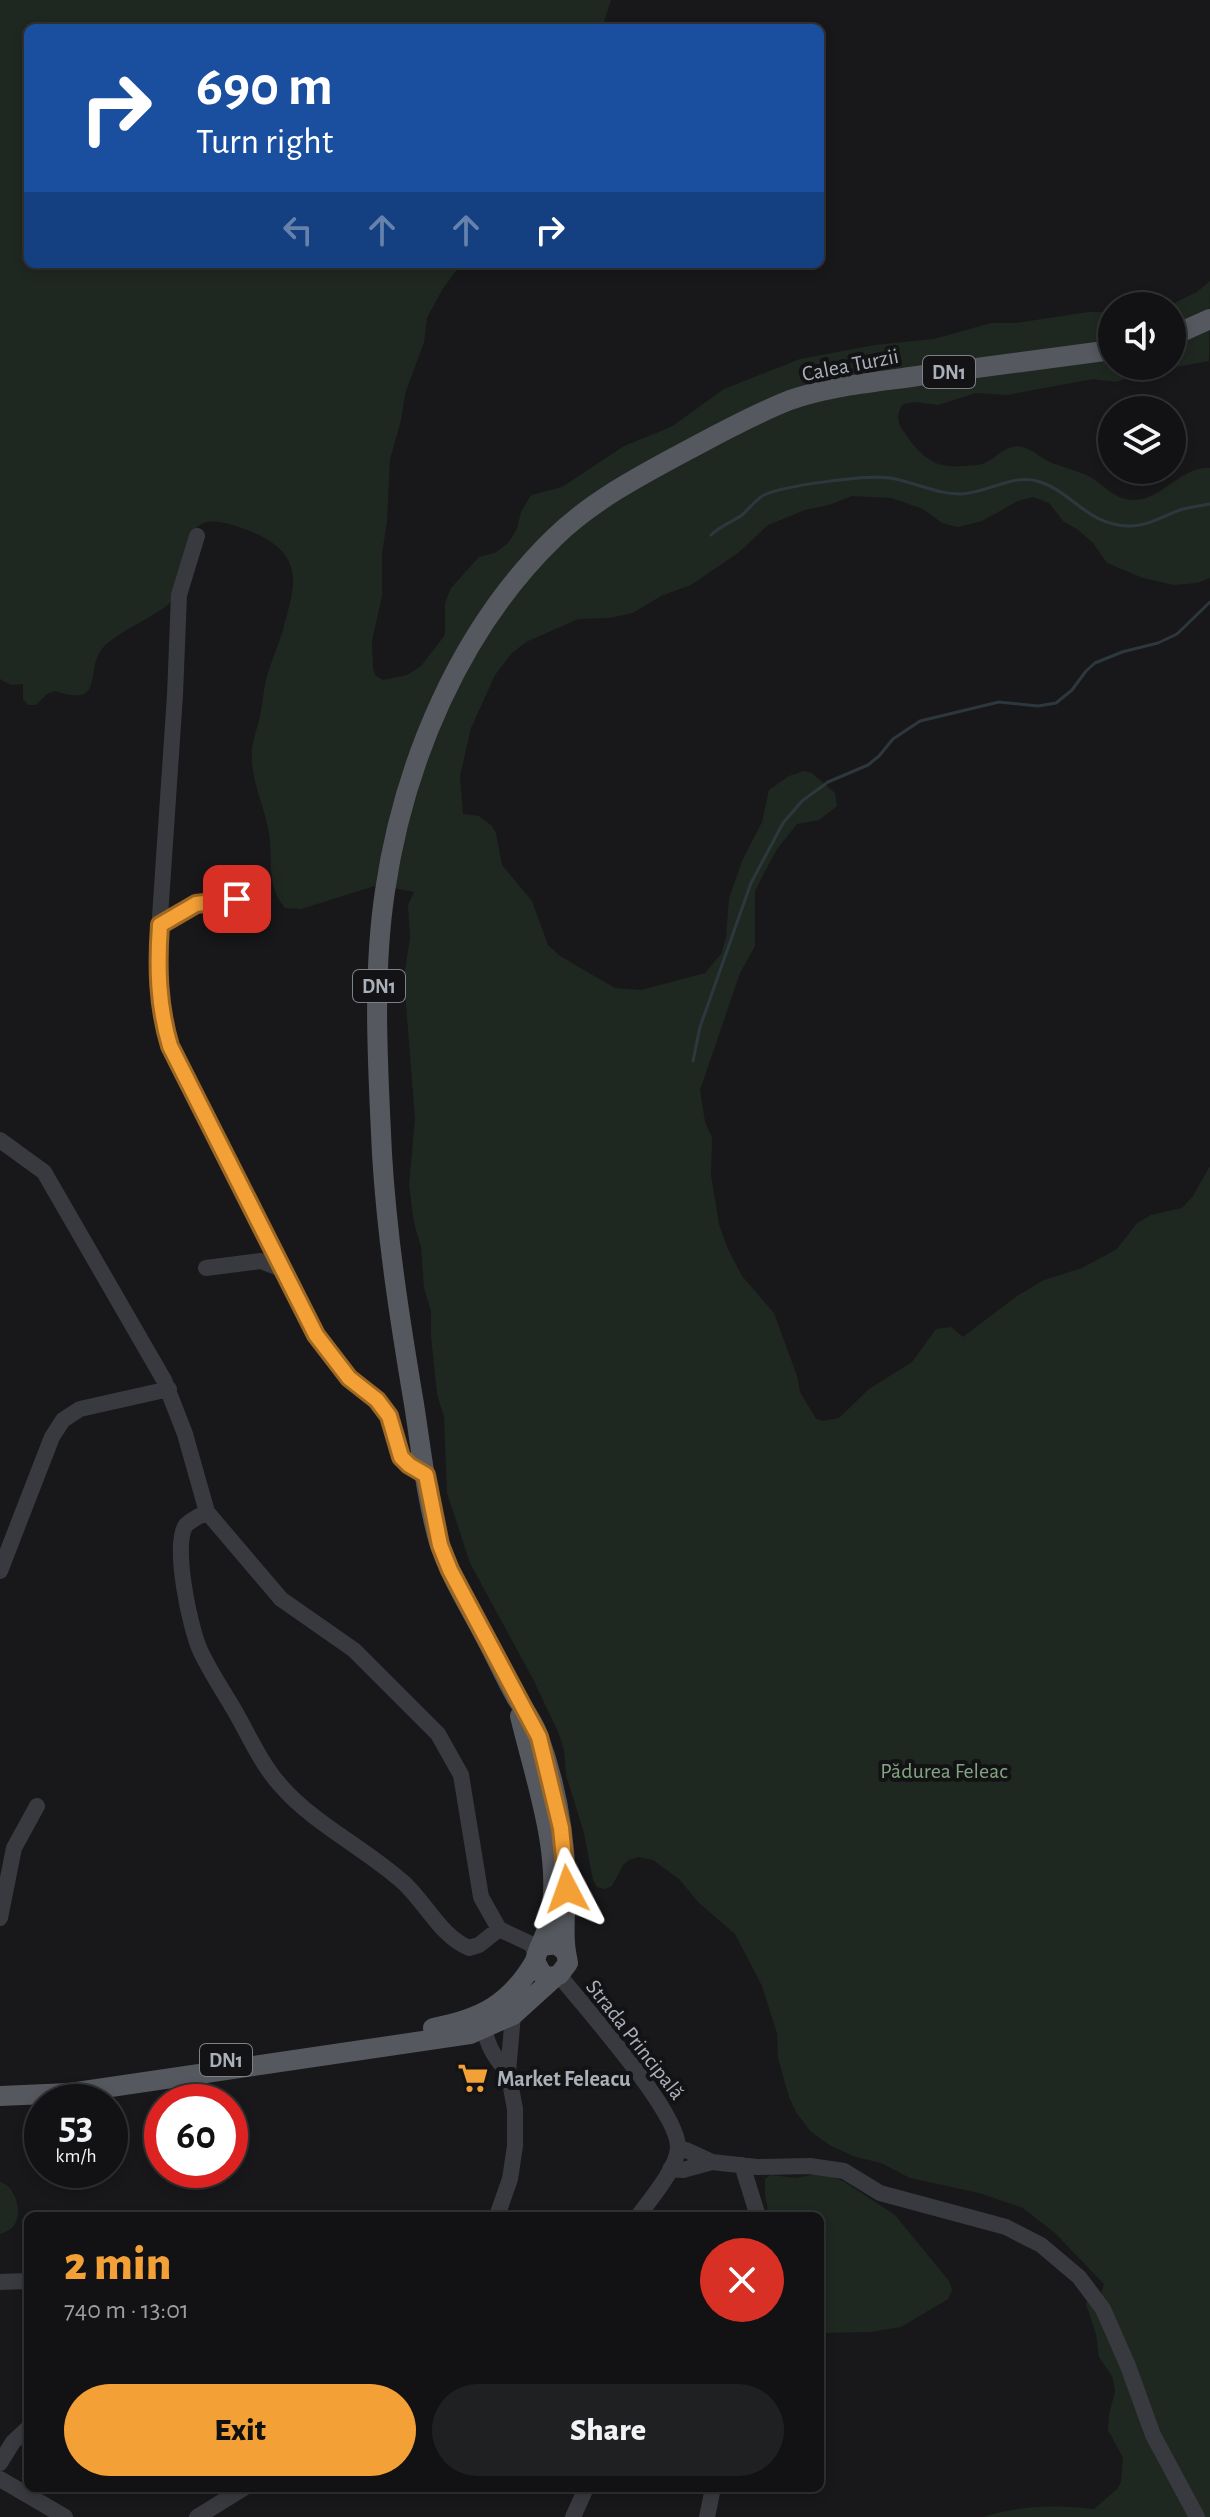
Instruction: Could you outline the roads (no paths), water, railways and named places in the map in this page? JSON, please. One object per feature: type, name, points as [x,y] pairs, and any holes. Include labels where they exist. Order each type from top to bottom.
[{"type":"main road","points":[[1186,330],[1210,319]]},
{"type":"main road","name":"Calea Turzii","points":[[426,1475],[391,1262],[383,1163],[378,1030],[380,935],[394,846],[415,770],[434,718],[471,645],[500,602],[554,538],[583,514],[650,470],[728,429],[787,402],[851,386],[1098,352]]},
{"type":"main road","name":"DN1","points":[[0,2086],[70,2083],[513,2015],[568,1963],[563,1928],[566,1880],[561,1828],[539,1737],[450,1570],[440,1545],[426,1475]]},
{"type":"main road","name":"DN1","points":[[0,2096],[70,2093],[470,2034],[512,1994],[538,1953],[551,1909],[551,1865],[543,1811],[516,1697]]},
{"type":"main road","points":[[557,1976],[542,1974],[538,1953],[556,1944],[566,1952]]},
{"type":"street","points":[[197,536],[179,595],[160,925],[159,994],[163,1023],[170,1046],[316,1335],[349,1378],[377,1400],[389,1416],[401,1457],[426,1475]]},
{"type":"street","points":[[160,925],[196,904],[237,899],[257,873]]},
{"type":"street","points":[[0,1140],[44,1172],[169,1389],[207,1512],[281,1599],[354,1650],[438,1734],[461,1775],[481,1897],[499,1929],[531,1944],[538,1953]]},
{"type":"street","points":[[206,1268],[261,1261],[284,1270]]},
{"type":"street","points":[[0,1571],[52,1437],[63,1420],[80,1409],[169,1389]]},
{"type":"street","points":[[207,1512],[187,1524],[179,1554],[199,1647],[281,1787],[310,1813],[380,1861],[419,1897],[449,1937],[469,1948],[479,1945],[499,1929]]},
{"type":"street","points":[[0,1918],[14,1848],[37,1806]]},
{"type":"street","name":"Strada Principală","points":[[557,1976],[656,2096],[672,2124],[679,2150]]},
{"type":"street","points":[[498,2212],[510,2179],[515,2146],[515,2109],[508,2072],[513,2015]]},
{"type":"street","points":[[486,2020],[498,2061],[508,2072]]},
{"type":"street","points":[[641,2212],[679,2150],[686,2150],[712,2162],[810,2166],[844,2171],[880,2193],[1006,2227],[1041,2245],[1079,2277],[1103,2309],[1153,2435],[1197,2517]]},
{"type":"street","points":[[670,2169],[683,2170],[712,2162]]},
{"type":"street","points":[[742,2165],[757,2212]]},
{"type":"street","points":[[0,2282],[24,2281]]},
{"type":"street","points":[[0,2430],[13,2442]]},
{"type":"street","points":[[0,2463],[13,2442],[24,2432]]},
{"type":"street","points":[[0,2479],[65,2517]]},
{"type":"street","points":[[197,2517],[238,2492]]},
{"type":"street","points":[[573,2517],[584,2492]]},
{"type":"street","points":[[707,2517],[712,2492]]},
{"type":"waterway","points":[[711,535],[742,515],[764,495],[807,484],[863,478],[890,478],[961,494],[1018,480],[1037,481],[1049,485],[1101,520],[1129,526],[1210,504]]},
{"type":"waterway","points":[[693,1061],[700,1027],[751,883],[783,823],[802,801],[828,782],[868,765],[893,739],[920,721],[999,702],[1038,706],[1056,703],[1095,663],[1177,634],[1210,602]]},
{"type":"place","name":"Market Feleacu","points":[[473,2078]]},
{"type":"park label","name":"Pădurea Feleac","points":[[944,1770]]}]
